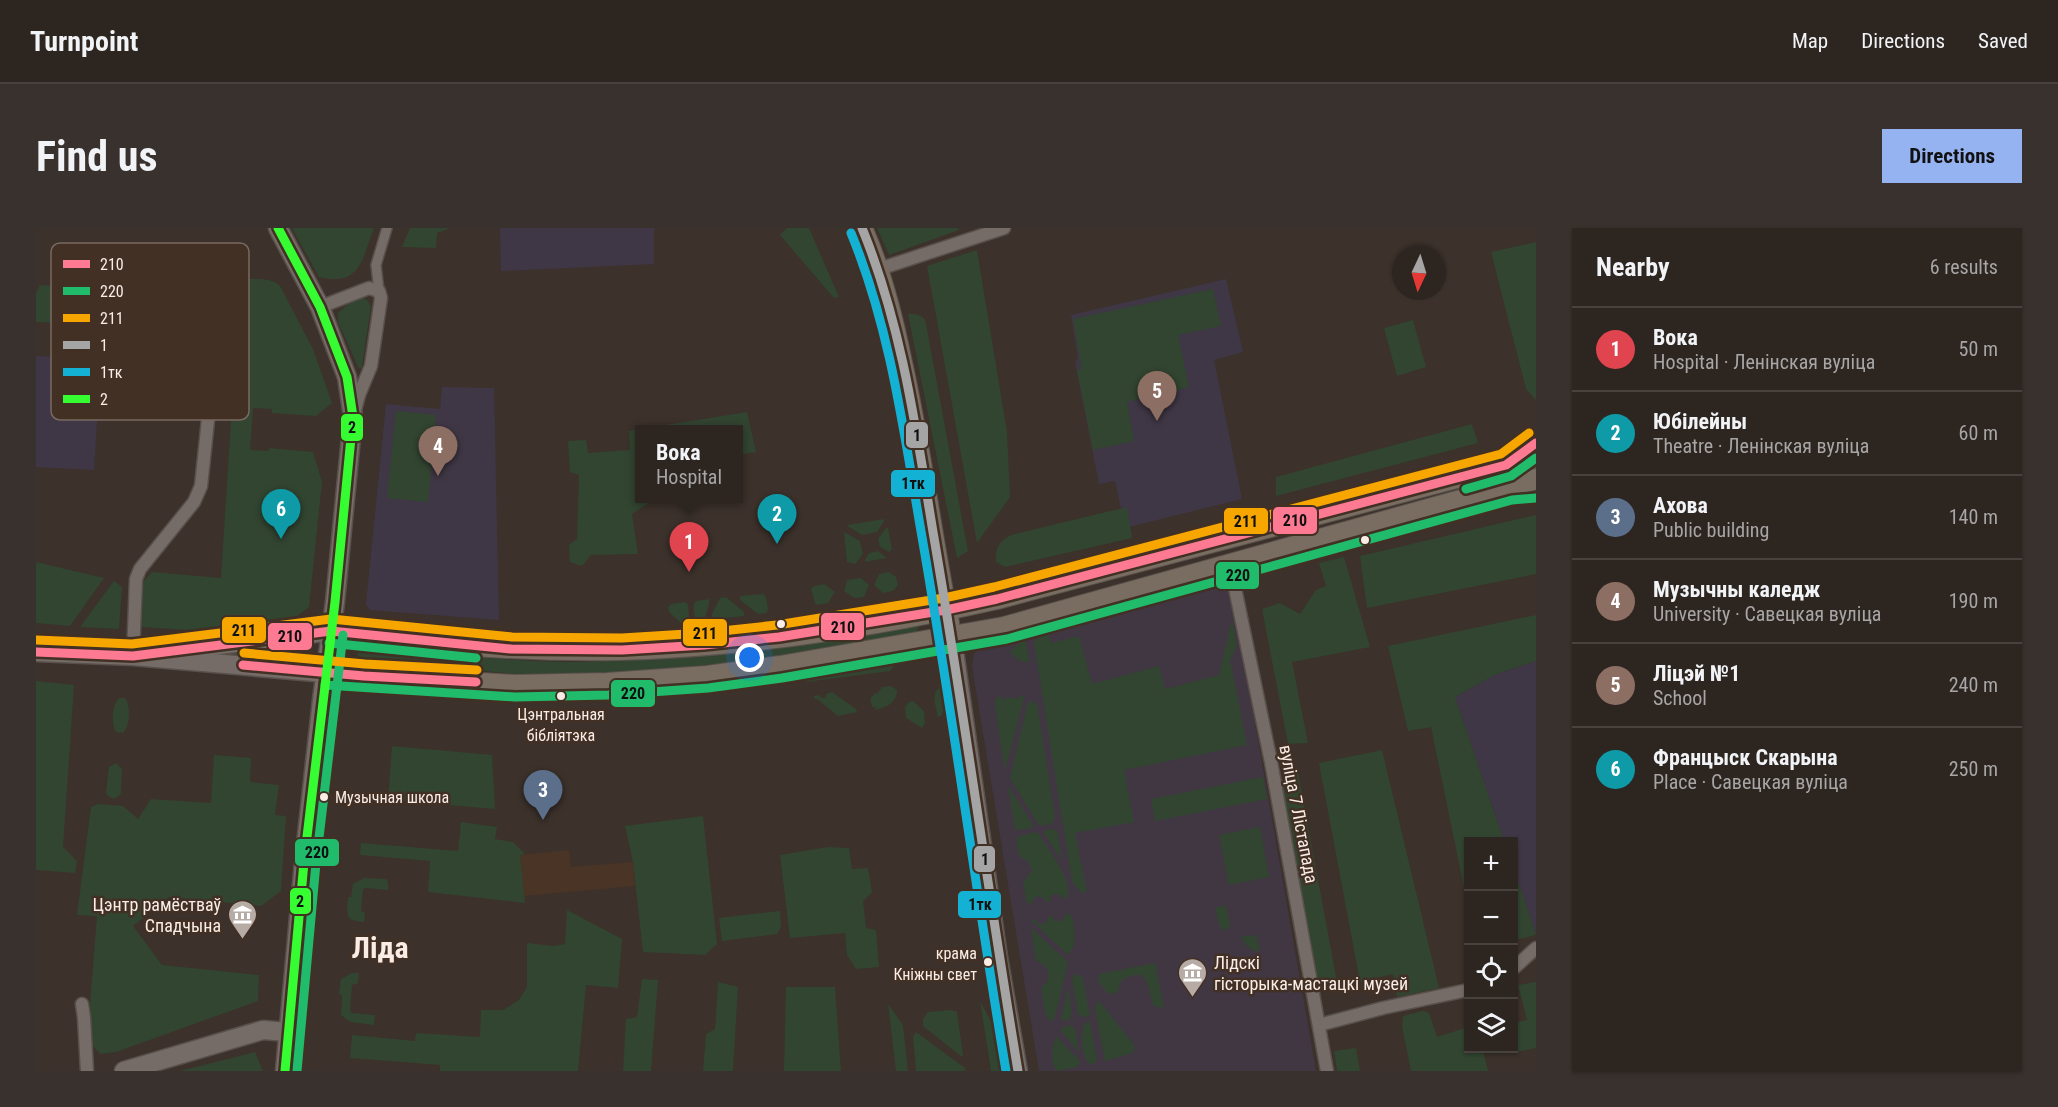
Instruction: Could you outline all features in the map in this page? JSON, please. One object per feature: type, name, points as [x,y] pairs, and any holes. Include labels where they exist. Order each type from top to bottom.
[{"type":"main road","points":[[278,228],[320,307],[347,377],[353,417],[304,862],[285,1071]]},
{"type":"main road","points":[[862,228],[889,300],[908,388],[952,637],[998,957],[1018,1071]]},
{"type":"main road","points":[[1506,465],[1536,443]]},
{"type":"main road","points":[[133,656],[331,631],[511,648],[622,650],[779,637],[946,610],[1007,597],[1536,457]]},
{"type":"main road","points":[[36,652],[133,656],[326,673],[515,685],[607,683],[707,676],[780,666],[1004,627],[1536,480]]},
{"type":"main road","points":[[1510,488],[1536,486]]},
{"type":"main road","points":[[124,1071],[263,1030],[288,1032]]},
{"type":"street","points":[[353,417],[371,366],[381,298],[376,265],[387,228]]},
{"type":"street","points":[[879,269],[1004,228]]},
{"type":"street","points":[[320,307],[369,288],[379,291]]},
{"type":"street","points":[[133,656],[136,579],[140,569],[194,502],[201,486],[208,420]]},
{"type":"street","name":"вуліца 7 Лістапада","points":[[1230,564],[1271,762],[1327,1071]]},
{"type":"street","points":[[1518,964],[1536,948]]},
{"type":"street","points":[[1319,1025],[1383,1008],[1464,991]]},
{"type":"street","points":[[82,1004],[87,1071]]},
{"type":"shaded area","points":[[500,228],[654,228],[654,264],[501,271]]},
{"type":"shaded area","points":[[1226,279],[1243,352],[1214,360],[1242,499],[1125,528],[1115,481],[1099,484],[1075,362],[1078,358],[1071,315]]},
{"type":"shaded area","points":[[36,356],[51,357],[51,420],[97,420],[94,470],[36,467]]},
{"type":"shaded area","points":[[442,387],[494,388],[499,620],[370,610],[366,604],[386,404],[440,409]]},
{"type":"shaded area","points":[[1211,578],[1220,579],[1230,586],[1233,597],[1316,1071],[1039,1071],[972,666],[974,654],[983,644],[997,637]]},
{"type":"shaded area","points":[[1536,661],[1536,935],[1518,881],[1518,837],[1503,837],[1455,697],[1496,674]]},
{"type":"shaded area","points":[[569,850],[571,867],[633,862],[635,886],[523,896],[520,855]]},
{"type":"green space","points":[[292,228],[374,228],[358,268],[344,278],[333,279],[319,277]]},
{"type":"green space","points":[[410,228],[448,229],[437,233],[436,248],[402,247]]},
{"type":"green space","points":[[787,228],[809,228],[839,297],[834,298],[780,235]]},
{"type":"green space","points":[[877,228],[958,228],[959,230],[889,255]]},
{"type":"green space","points":[[1536,242],[1536,400],[1526,389],[1491,252]]},
{"type":"green space","points":[[977,250],[1007,432],[1010,497],[977,543],[927,266]]},
{"type":"green space","points":[[249,279],[267,280],[280,286],[313,349],[332,403],[316,416],[272,413],[272,409],[253,408],[250,450],[269,451],[269,448],[313,452],[322,482],[309,607],[297,616],[241,624],[187,630],[142,627],[143,582],[152,572],[221,578],[231,420],[249,420]]},
{"type":"green space","points":[[39,285],[51,286],[51,322],[36,322],[36,292]]},
{"type":"green space","points":[[1213,289],[1221,326],[1178,335],[1189,387],[1127,402],[1134,441],[1093,450],[1077,370],[1082,369],[1073,319]]},
{"type":"green space","points":[[364,298],[371,306],[360,369],[338,322],[338,313],[354,299]]},
{"type":"green space","points":[[908,314],[916,314],[924,318],[926,324],[968,551],[957,558]]},
{"type":"green space","points":[[1413,320],[1426,367],[1397,376],[1384,328]]},
{"type":"green space","points":[[396,411],[436,415],[428,502],[387,498]]},
{"type":"green space","points":[[747,412],[756,452],[743,454],[743,425],[666,425]]},
{"type":"green space","points":[[1472,424],[1478,443],[1276,496],[1276,477]]},
{"type":"green space","points":[[635,430],[635,503],[649,503],[632,514],[638,554],[591,555],[582,566],[570,562],[569,545],[577,539],[579,475],[570,472],[568,441],[586,440],[588,453],[630,450],[629,431]]},
{"type":"green space","points":[[1127,507],[1132,538],[1005,567],[996,562],[996,552],[999,546],[1011,535]]},
{"type":"green space","points":[[1536,515],[1536,574],[1367,608],[1360,556]]},
{"type":"green space","points":[[885,519],[877,532],[862,535],[846,525]]},
{"type":"green space","points":[[888,528],[892,549],[889,552],[880,547],[878,539]]},
{"type":"green space","points":[[844,532],[860,541],[863,554],[855,564],[847,562]]},
{"type":"green space","points":[[878,551],[887,558],[864,562],[869,553]]},
{"type":"green space","points":[[1344,557],[1370,647],[1292,662],[1308,743],[1288,744],[1262,609],[1280,603],[1300,614],[1316,590],[1326,586],[1319,563]]},
{"type":"green space","points":[[36,562],[104,578],[70,626],[36,623]]},
{"type":"green space","points":[[889,572],[896,577],[898,585],[893,591],[883,593],[874,585],[879,574]]},
{"type":"green space","points":[[861,578],[869,585],[864,597],[854,598],[844,591],[847,580]]},
{"type":"green space","points":[[114,581],[122,587],[119,629],[80,627]]},
{"type":"green space","points":[[824,584],[835,592],[828,603],[817,605],[811,589]]},
{"type":"green space","points":[[763,594],[766,597],[767,613],[758,614],[740,600],[740,596]]},
{"type":"green space","points":[[726,597],[744,612],[744,616],[712,619],[720,598]]},
{"type":"green space","points":[[709,599],[704,620],[698,621],[694,614],[696,601]]},
{"type":"green space","points":[[685,602],[688,605],[689,618],[686,622],[681,623],[669,612],[668,607],[671,604]]},
{"type":"green space","points":[[1536,615],[1536,661],[1496,674],[1455,697],[1503,837],[1464,837],[1464,887],[1431,727],[1408,731],[1388,646]]},
{"type":"green space","points":[[1232,619],[1237,646],[1230,660],[1247,745],[1124,770],[1134,822],[1075,833],[1087,892],[1080,892],[1072,881],[1034,642],[1049,634],[1051,643],[1079,636],[1092,684],[1159,666],[1165,689],[1219,675]]},
{"type":"green space","points":[[915,625],[919,627],[916,632],[766,659],[633,672],[514,674],[363,659],[359,658],[356,651],[364,645],[520,660],[572,662],[659,659],[745,651]]},
{"type":"green space","points":[[1024,641],[1029,661],[1027,663],[1018,660],[1010,652]]},
{"type":"green space","points":[[309,644],[311,652],[304,658],[190,655]]},
{"type":"green space","points":[[897,657],[898,661],[890,671],[806,682],[797,675]]},
{"type":"green space","points":[[36,681],[74,685],[63,847],[77,861],[75,873],[36,870]]},
{"type":"green space","points":[[891,686],[897,690],[893,702],[874,710],[876,707],[872,707],[870,699],[882,687]]},
{"type":"green space","points":[[941,686],[945,708],[938,717],[935,696]]},
{"type":"green space","points":[[832,692],[857,712],[838,716],[814,699],[814,696],[820,695],[821,698],[826,698],[826,694]]},
{"type":"green space","points":[[999,695],[1005,701],[1007,697],[1017,699],[1023,695],[1024,697],[1005,771],[995,707],[995,701]]},
{"type":"green space","points":[[119,698],[125,698],[129,711],[127,726],[123,733],[116,732],[113,724],[114,710]]},
{"type":"green space","points":[[913,701],[924,711],[925,723],[922,728],[906,718],[905,707]]},
{"type":"green space","points":[[1032,701],[1037,705],[1055,817],[1052,824],[1043,826],[1038,824],[1010,778],[1028,702]]},
{"type":"green space","points":[[392,746],[492,755],[495,809],[388,800]]},
{"type":"green space","points":[[1382,750],[1439,988],[1397,997],[1393,974],[1360,982],[1319,763]]},
{"type":"green space","points":[[214,755],[251,758],[250,782],[279,785],[275,815],[286,816],[281,891],[261,906],[169,897],[133,926],[162,965],[259,975],[258,1001],[116,1052],[100,1054],[93,1046],[90,1004],[97,916],[77,915],[91,807],[98,804],[123,806],[138,819],[151,799],[211,803]]},
{"type":"green space","points":[[116,763],[122,769],[121,793],[113,799],[106,792],[109,767]]},
{"type":"green space","points":[[1297,767],[1338,987],[1315,992],[1279,781]]},
{"type":"green space","points":[[1263,777],[1267,799],[1155,821],[1151,799]]},
{"type":"green space","points":[[1008,786],[1033,825],[1032,828],[1015,830]]},
{"type":"green space","points":[[703,816],[717,944],[705,955],[643,952],[633,862],[625,826]]},
{"type":"green space","points":[[461,822],[497,827],[495,839],[513,842],[525,854],[520,855],[525,903],[428,892],[430,861],[360,855],[361,843],[458,851]]},
{"type":"green space","points":[[1260,827],[1269,877],[1229,885],[1219,835]]},
{"type":"green space","points":[[1054,829],[1058,833],[1062,861],[1044,833],[1046,830]]},
{"type":"green space","points":[[1035,832],[1039,834],[1064,874],[1068,891],[1067,898],[1064,899],[1055,894],[1050,896],[1050,902],[1046,902],[1044,898],[1038,896],[1033,899],[1032,904],[1027,903],[1023,883],[1032,870],[1027,860],[1020,855],[1016,839]]},
{"type":"green space","points":[[828,847],[849,848],[852,869],[868,868],[872,892],[863,901],[866,928],[876,930],[879,967],[856,969],[847,955],[845,933],[790,938],[780,855]]},
{"type":"green space","points":[[364,878],[386,879],[388,890],[363,889],[361,911],[365,913],[364,922],[350,918],[347,908],[353,884]]},
{"type":"green space","points":[[1518,881],[1536,935],[1518,939]]},
{"type":"green space","points":[[1226,905],[1230,925],[1228,930],[1220,928],[1215,908]]},
{"type":"green space","points":[[567,910],[622,939],[618,988],[586,985],[578,1071],[440,1071],[440,1065],[350,1058],[352,1035],[415,1041],[416,1033],[480,1037],[481,1010],[503,1010],[519,1000],[527,987],[527,943],[554,946],[565,944]]},
{"type":"green space","points":[[780,911],[781,927],[777,934],[722,941],[719,918]]},
{"type":"green space","points":[[1065,913],[1072,916],[1074,931],[1073,946],[1068,955],[1031,920],[1035,919],[1038,924],[1043,924],[1047,922],[1048,917],[1052,916],[1055,921],[1061,921]]},
{"type":"green space","points":[[1031,928],[1068,962],[1054,1020],[1051,1021],[1046,1016],[1041,988],[1048,980],[1048,970],[1036,961]]},
{"type":"green space","points":[[1256,935],[1260,948],[1257,952],[1248,947],[1240,937]]},
{"type":"green space","points":[[1155,963],[1164,1008],[1154,1006],[1147,983],[1141,976],[1125,978],[1120,983],[1118,992],[1108,994],[1098,981],[1100,974]]},
{"type":"green space","points":[[352,973],[359,973],[358,983],[352,985],[350,1010],[352,1013],[375,1015],[374,1025],[350,1022],[341,1015],[342,995],[339,994],[341,979]]},
{"type":"green space","points":[[1074,975],[1080,975],[1083,979],[1090,1016],[1083,1017],[1078,1014],[1072,979]]},
{"type":"green space","points":[[642,979],[658,980],[651,1071],[623,1071],[626,1019],[637,1017]]},
{"type":"green space","points":[[718,982],[738,987],[733,1071],[703,1071],[706,1034],[715,1029]]},
{"type":"green space","points":[[1536,982],[1536,1048],[1518,1052],[1518,1022],[1527,1020],[1518,985]]},
{"type":"green space","points":[[786,987],[835,987],[841,1071],[784,1071]]},
{"type":"green space","points":[[1068,987],[1072,1014],[1069,1020],[1061,1020]]},
{"type":"green space","points":[[980,1001],[991,1021],[1000,1071],[991,1071]]},
{"type":"green space","points":[[1099,1002],[1134,1045],[1132,1053],[1105,1061],[1095,1010]]},
{"type":"green space","points":[[888,1004],[903,1025],[908,1071],[896,1071]]},
{"type":"green space","points":[[951,1010],[957,1012],[962,1057],[923,1026],[923,1019],[928,1012]]},
{"type":"green space","points":[[1423,1011],[1429,1013],[1437,1037],[1464,1028],[1464,1053],[1484,1053],[1488,1071],[1411,1071],[1402,1027],[1403,1016]]},
{"type":"green space","points":[[1090,1021],[1097,1060],[1089,1064],[1082,1038],[1083,1027]]},
{"type":"green space","points":[[1070,1025],[1075,1029],[1079,1053],[1062,1032],[1061,1028]]},
{"type":"green space","points":[[916,1032],[965,1068],[965,1071],[916,1071],[913,1037]]},
{"type":"green space","points":[[1056,1036],[1079,1060],[1077,1067],[1057,1071],[1054,1067],[1052,1050]]},
{"type":"green space","points":[[1356,1048],[1360,1071],[1337,1071],[1334,1051]]},
{"type":"green space","points":[[255,1052],[263,1071],[180,1071]]},
{"type":"transit line","name":"2","points":[[278,228],[320,307],[347,377],[353,417],[335,602],[304,862],[285,1071]]},
{"type":"transit line","name":"1","points":[[862,228],[888,302],[914,416],[1018,1071]]},
{"type":"transit line","name":"1тк","points":[[851,233],[876,307],[895,383],[944,670],[1006,1071]]},
{"type":"transit line","name":"211","points":[[36,640],[132,644],[331,619],[512,637],[622,638],[777,625],[944,598],[994,587],[1501,454],[1529,433]]},
{"type":"transit line","name":"210","points":[[36,652],[133,656],[331,631],[511,649],[622,650],[779,637],[946,610],[997,599],[1506,465],[1536,443]]},
{"type":"transit line","name":"220","points":[[1466,489],[1511,476],[1536,458]]},
{"type":"transit line","name":"220","points":[[325,685],[515,697],[608,695],[708,688],[782,678],[1007,639],[1512,500],[1536,498]]},
{"type":"transit line","name":"220","points":[[297,1071],[316,863],[343,635]]},
{"type":"transit line","name":"220","points":[[329,643],[476,658]]},
{"type":"transit line","name":"211","points":[[244,653],[365,664],[477,670]]},
{"type":"transit line","name":"210","points":[[243,665],[364,676],[476,682]]},
{"type":"place","name":"Ліцэй №1","points":[[1157,421]]},
{"type":"place","name":"Музычны каледж","points":[[438,476]]},
{"type":"place","name":"Францыск Скарына","points":[[281,539]]},
{"type":"place","name":"Юбілейны","points":[[777,544]]},
{"type":"place","name":"Вока","points":[[689,572]]},
{"type":"place","name":"Цэнтральная бібліятэка","points":[[561,696]]},
{"type":"place","name":"Музычная школа","points":[[324,797]]},
{"type":"place","name":"Ахова","points":[[543,820]]},
{"type":"place","name":"Цэнтр рамёстваў Спадчына","points":[[242,940]]},
{"type":"place","name":"крама Кніжны свет","points":[[988,962]]},
{"type":"place","name":"Лідскі гісторыка-мастацкі музей","points":[[1193,998]]},
{"type":"district","name":"Ліда","points":[[380,947]]}]
